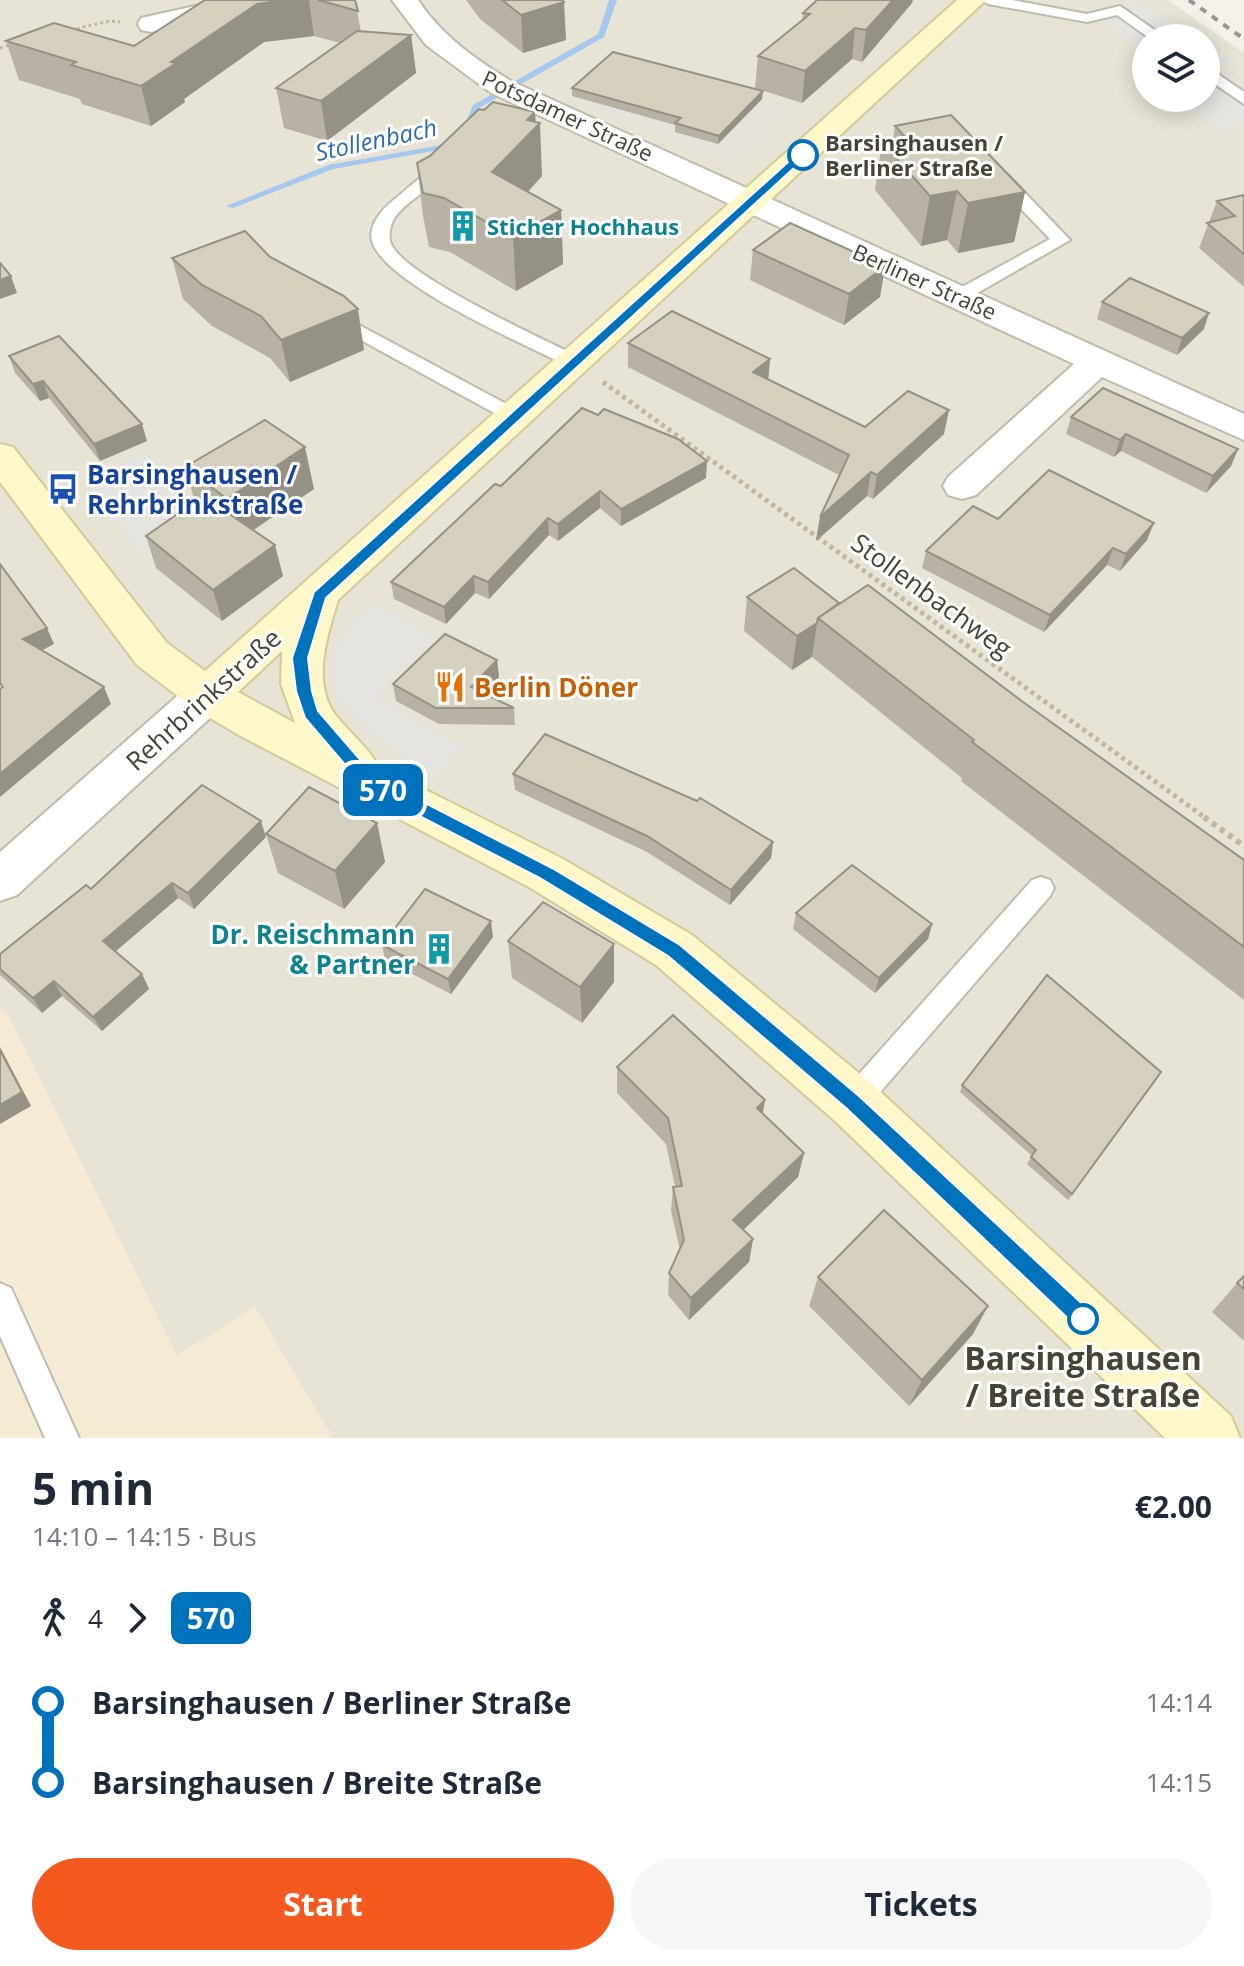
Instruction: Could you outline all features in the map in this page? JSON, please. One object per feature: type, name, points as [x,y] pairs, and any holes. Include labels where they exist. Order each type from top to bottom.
[{"type":"main road","name":"Rehrbrinkstraße","points":[[207,695],[514,416],[585,370],[751,202],[973,0]]},
{"type":"main road","points":[[0,456],[152,654],[207,695],[546,873],[674,950],[853,1102],[1200,1435]]},
{"type":"main road","points":[[319,596],[300,658],[304,691],[311,714],[370,783]]},
{"type":"street","points":[[151,24],[214,9],[286,0]]},
{"type":"street","name":"Potsdamer Straße","points":[[405,0],[418,22],[439,44],[509,91],[751,202]]},
{"type":"street","name":"Berliner Straße","points":[[751,202],[1244,428]]},
{"type":"street","points":[[962,486],[1098,361]]},
{"type":"street","name":"Rehrbrinkstraße","points":[[0,881],[207,695]]},
{"type":"lane","points":[[988,0],[1087,18],[1120,10],[1140,24]]},
{"type":"lane","points":[[1220,81],[1244,99]]},
{"type":"lane","points":[[457,162],[389,211],[382,226],[381,242],[396,263],[431,288],[585,370]]},
{"type":"lane","points":[[959,296],[1061,240],[1001,178]]},
{"type":"lane","points":[[310,304],[514,416]]},
{"type":"lane","points":[[853,1102],[1041,888]]},
{"type":"lane","points":[[0,1299],[62,1438]]},
{"type":"path","points":[[67,31],[109,21],[151,24]]},
{"type":"path","points":[[0,48],[25,41]]},
{"type":"path","name":"Stollenbachweg","points":[[585,370],[1244,846]]},
{"type":"shaded area","points":[[0,0],[1168,0],[1202,24],[1132,24],[1132,112],[1220,112],[1220,36],[1244,53],[1244,1438],[0,1438]]},
{"type":"shaded area","points":[[1137,0],[1173,24],[1132,24],[1132,42],[1087,11]]},
{"type":"shaded area","points":[[1220,55],[1232,63],[1220,67]]},
{"type":"shaded area","points":[[613,59],[792,108],[737,158],[722,160],[569,97]]},
{"type":"shaded area","points":[[1220,67],[1244,83],[1244,123],[1225,136],[1191,112],[1220,112]]},
{"type":"shaded area","points":[[148,452],[190,503],[209,518],[142,554],[81,481]]},
{"type":"shaded area","points":[[370,603],[435,637],[376,696],[463,747],[433,780],[372,733],[338,701],[330,666],[342,634]]},
{"type":"shaded area","points":[[0,1006],[7,1013],[177,1355],[255,1307],[333,1438],[0,1438]]},
{"type":"building","points":[[205,0],[286,0],[257,4],[141,86],[6,41],[54,23],[134,46]]},
{"type":"building","points":[[318,0],[355,0],[358,11]]},
{"type":"building","points":[[502,0],[562,0],[564,2],[521,15]]},
{"type":"building","points":[[817,0],[893,0],[866,30],[855,28],[805,71],[758,56],[810,14],[803,13]]},
{"type":"building","points":[[357,31],[411,35],[321,101],[276,88]]},
{"type":"building","points":[[613,52],[763,91],[719,136],[675,123],[681,118],[572,88]]},
{"type":"building","points":[[493,102],[535,112],[527,120],[540,123],[492,172],[561,210],[513,237],[444,198],[423,193],[417,163],[430,156],[479,109],[484,110]]},
{"type":"building","points":[[951,115],[1025,192],[968,203],[957,191],[930,196],[882,142],[905,137],[895,126]]},
{"type":"building","points":[[1244,195],[1244,254],[1207,223],[1235,216],[1217,201]]},
{"type":"building","points":[[790,223],[885,266],[849,294],[753,250]]},
{"type":"building","points":[[245,231],[270,257],[344,296],[358,309],[281,340],[261,316],[202,285],[172,258]]},
{"type":"building","points":[[0,263],[11,276],[0,280]]},
{"type":"building","points":[[1130,278],[1209,313],[1182,338],[1102,302]]},
{"type":"building","points":[[672,311],[770,359],[753,372],[865,427],[908,391],[949,410],[877,475],[871,472],[820,517],[849,455],[628,343]]},
{"type":"building","points":[[59,336],[142,424],[94,444],[43,381],[33,384],[9,356]]},
{"type":"building","points":[[1103,388],[1238,449],[1213,476],[1126,434],[1120,440],[1071,417]]},
{"type":"building","points":[[582,408],[598,415],[604,409],[678,439],[707,461],[621,509],[600,491],[558,524],[548,518],[488,582],[474,576],[444,607],[391,582],[495,484],[501,486]]},
{"type":"building","points":[[265,420],[305,447],[227,499],[185,467]]},
{"type":"building","points":[[1049,470],[1154,523],[1126,554],[1113,548],[1050,615],[926,551],[973,506],[998,519]]},
{"type":"building","points":[[203,496],[275,545],[213,590],[146,536]]},
{"type":"building","points":[[0,564],[47,628],[23,639],[104,687],[0,774],[0,689],[3,687],[0,683]]},
{"type":"building","points":[[794,568],[839,603],[797,636],[747,597]]},
{"type":"building","points":[[868,585],[1023,702],[1244,860],[1244,947],[972,742],[974,740],[818,618]]},
{"type":"building","points":[[445,634],[497,660],[471,687],[514,708],[436,708],[393,684]]},
{"type":"building","points":[[545,734],[697,801],[700,798],[773,842],[731,890],[647,836],[513,774]]},
{"type":"building","points":[[202,785],[261,821],[188,893],[172,883],[103,941],[142,974],[93,1017],[54,981],[33,998],[0,969],[0,954],[86,885],[91,889]]},
{"type":"building","points":[[309,787],[377,823],[335,871],[266,834]]},
{"type":"building","points":[[852,865],[932,924],[879,978],[796,913]]},
{"type":"building","name":"Dr. Reischmann & Partner","points":[[425,889],[491,921],[448,979],[382,945]]},
{"type":"building","points":[[543,902],[614,944],[580,987],[508,941]]},
{"type":"building","points":[[1047,975],[1161,1072],[1072,1194],[1031,1157],[1036,1150],[962,1085]]},
{"type":"building","points":[[673,1015],[765,1100],[757,1108],[804,1153],[733,1220],[753,1239],[691,1298],[669,1273],[684,1240],[673,1187],[682,1186],[668,1118],[617,1067]]},
{"type":"building","points":[[0,1050],[22,1092],[0,1105]]},
{"type":"building","points":[[884,1210],[988,1306],[922,1380],[818,1277]]},
{"type":"building","points":[[1244,1276],[1244,1289],[1237,1283]]},
{"type":"waterway","name":"Stollenbach","points":[[468,127],[476,107],[601,35],[613,0]]},
{"type":"waterway","name":"Stollenbach","points":[[230,206],[331,167],[453,145]]},
{"type":"railway","points":[[1189,0],[1244,39]]},
{"type":"bus line","name":"570","points":[[803,155],[319,596],[300,658],[304,691],[311,714],[370,783],[546,873],[674,950],[853,1102],[1083,1319]]},
{"type":"place","name":"Barsinghausen / Berliner Straße","points":[[803,155]]},
{"type":"place","name":"Sticher Hochhaus","points":[[463,226]]},
{"type":"place","name":"Barsinghausen / Rehrbrinkstraße","points":[[63,489]]},
{"type":"place","name":"Berlin Döner","points":[[450,687]]},
{"type":"place","name":"Dr. Reischmann & Partner","points":[[439,949]]},
{"type":"place","name":"Barsinghausen / Breite Straße","points":[[1083,1319]]}]
